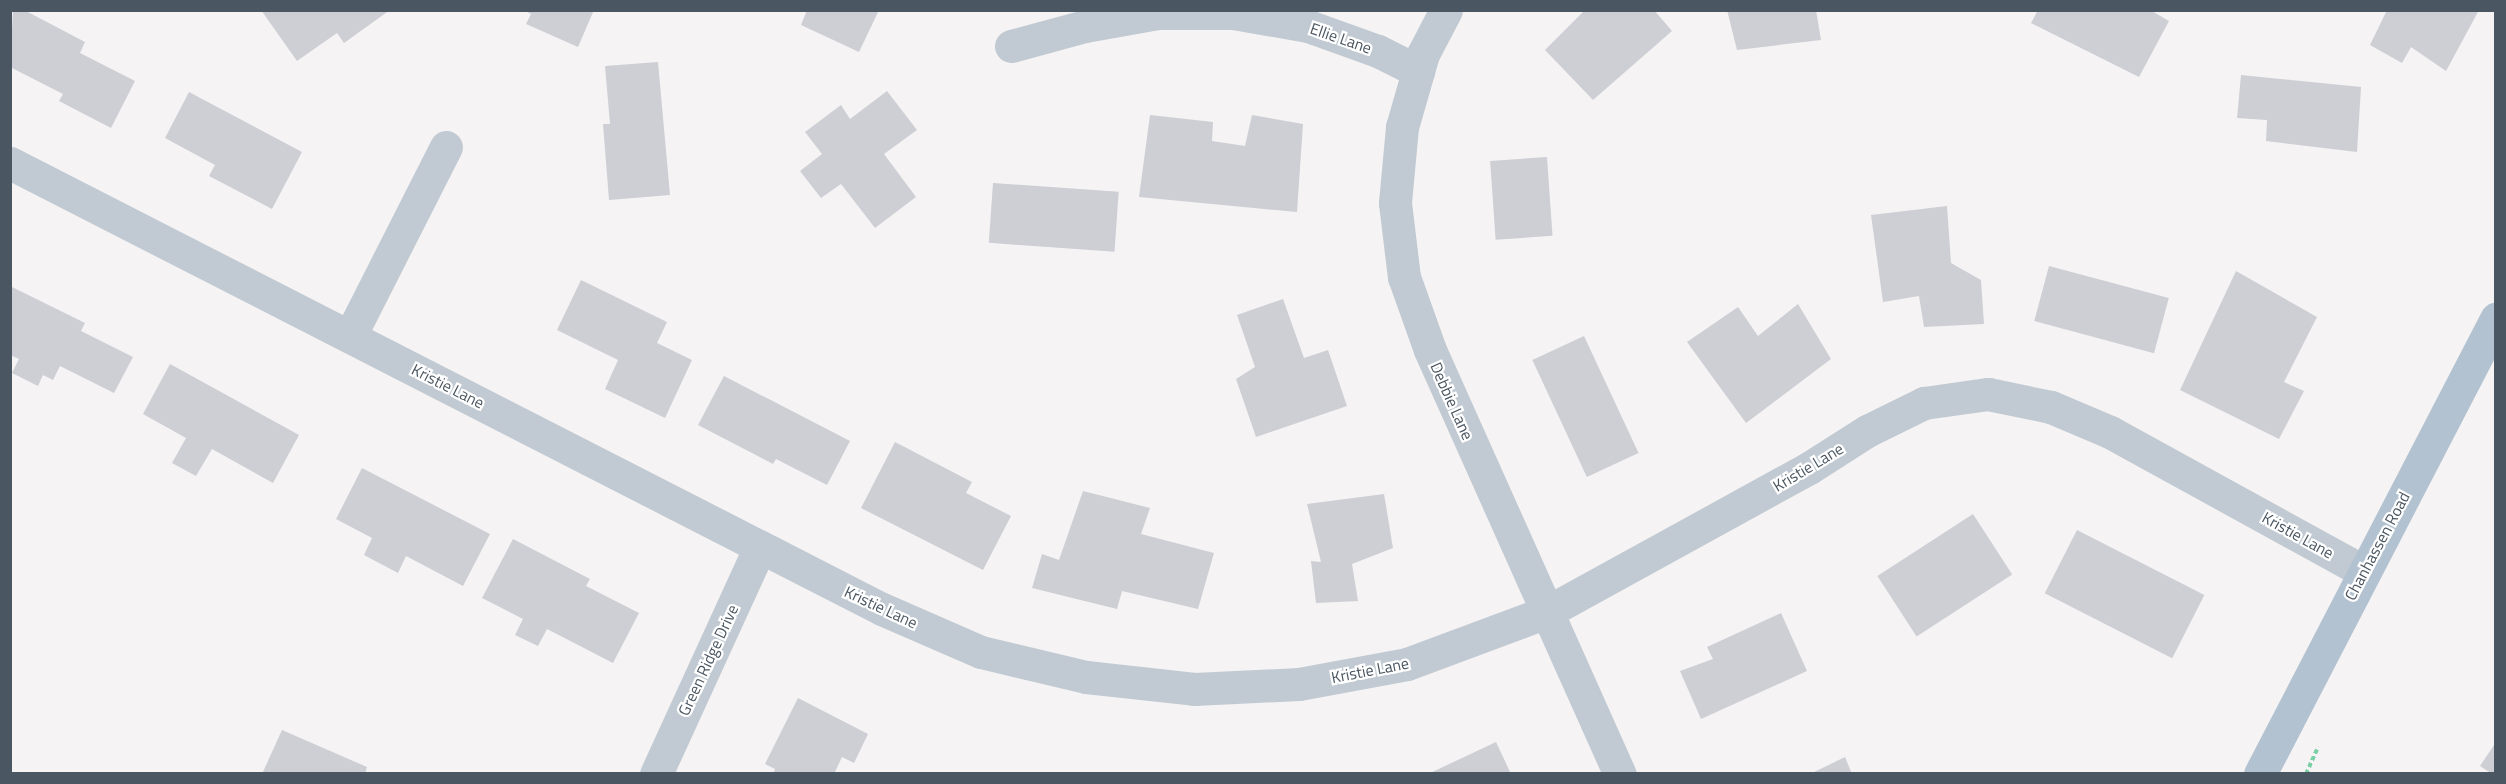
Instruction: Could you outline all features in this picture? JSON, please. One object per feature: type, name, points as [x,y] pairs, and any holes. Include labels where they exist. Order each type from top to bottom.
[{"type":"main road","name":"Chanhassen Road","points":[[2260,774],[2363,571],[2496,319]]},
{"type":"street","name":"Debbie Lane","points":[[1446,10],[1418,71],[1402,127],[1395,202],[1404,277],[1430,350],[1620,774]]},
{"type":"street","name":"Ellie Lane","points":[[1011,46],[1085,26],[1158,13],[1233,13],[1308,26],[1378,51],[1418,71]]},
{"type":"street","points":[[350,336],[446,147]]},
{"type":"street","name":"Kristie Lane","points":[[10,163],[882,609],[981,652],[1086,677],[1194,688],[1299,684],[1407,664],[1547,612],[1924,403],[1988,394],[2051,407],[2110,432],[2363,571]]},
{"type":"street","name":"Green Ridge Drive","points":[[656,774],[760,547]]},
{"type":"building","points":[[13,10],[24,10],[85,42],[80,53],[135,81],[111,128],[59,101],[63,94],[10,67]]},
{"type":"building","points":[[261,10],[390,10],[344,43],[337,33],[297,61]]},
{"type":"building","points":[[523,10],[594,10],[578,47],[526,24],[531,14]]},
{"type":"building","points":[[807,10],[879,10],[859,52],[801,25]]},
{"type":"building","points":[[1585,10],[1654,10],[1672,31],[1593,100],[1545,50]]},
{"type":"building","points":[[1727,10],[1816,10],[1821,40],[1737,50]]},
{"type":"building","points":[[2038,10],[2150,10],[2169,21],[2139,77],[2031,23]]},
{"type":"building","points":[[2387,10],[2479,10],[2446,71],[2411,47],[2402,63],[2370,45]]},
{"type":"building","points":[[658,62],[670,195],[609,200],[603,124],[610,124],[605,66]]},
{"type":"building","points":[[2241,75],[2361,87],[2357,152],[2266,141],[2267,120],[2237,118]]},
{"type":"building","points":[[887,91],[917,130],[884,154],[916,197],[875,228],[841,184],[821,198],[800,171],[822,154],[805,132],[841,105],[850,119]]},
{"type":"building","points":[[189,92],[302,152],[272,209],[209,176],[215,165],[165,138]]},
{"type":"building","points":[[1150,115],[1213,122],[1212,141],[1245,146],[1252,115],[1303,124],[1297,212],[1139,197]]},
{"type":"building","points":[[1547,157],[1553,236],[1496,240],[1490,161]]},
{"type":"building","points":[[993,183],[1119,192],[1115,252],[989,243]]},
{"type":"building","points":[[1947,206],[1951,263],[1981,280],[1984,324],[1924,327],[1919,296],[1883,302],[1871,215]]},
{"type":"building","points":[[2049,266],[2169,298],[2154,353],[2034,321]]},
{"type":"building","points":[[2236,271],[2317,317],[2284,382],[2304,391],[2279,439],[2180,390]]},
{"type":"building","points":[[581,280],[667,322],[657,343],[692,360],[665,418],[605,389],[618,360],[557,330]]},
{"type":"building","points":[[10,286],[85,323],[81,331],[133,357],[114,393],[60,366],[53,380],[43,375],[38,386],[12,373],[19,359],[10,355]]},
{"type":"building","points":[[1283,299],[1304,358],[1328,350],[1347,406],[1256,437],[1236,379],[1255,367],[1237,315]]},
{"type":"building","points":[[1798,304],[1831,359],[1746,423],[1687,342],[1738,307],[1758,336]]},
{"type":"building","points":[[1584,336],[1639,453],[1587,477],[1532,360]]},
{"type":"building","points":[[170,364],[299,435],[273,483],[212,449],[196,476],[172,463],[186,438],[143,414]]},
{"type":"building","points":[[724,376],[850,441],[827,485],[776,459],[773,464],[698,425]]},
{"type":"building","points":[[895,442],[972,482],[966,493],[1011,516],[983,570],[861,508]]},
{"type":"building","points":[[362,468],[490,534],[463,586],[406,556],[398,573],[364,555],[372,538],[336,519]]},
{"type":"building","points":[[1083,491],[1150,508],[1141,534],[1214,553],[1198,609],[1122,591],[1117,609],[1032,588],[1042,554],[1059,560]]},
{"type":"building","points":[[1384,494],[1393,548],[1352,564],[1358,601],[1316,603],[1311,561],[1321,562],[1307,504]]},
{"type":"building","points":[[1973,514],[2012,574],[1917,636],[1877,576]]},
{"type":"building","points":[[2077,530],[2204,595],[2172,658],[2045,593]]},
{"type":"building","points":[[513,539],[590,579],[586,586],[639,613],[613,663],[547,629],[538,646],[515,635],[523,619],[482,598]]},
{"type":"building","points":[[1781,613],[1807,671],[1701,719],[1680,671],[1713,659],[1707,647]]},
{"type":"building","points":[[798,698],[868,734],[854,763],[842,757],[834,774],[773,774],[775,769],[765,764]]},
{"type":"building","points":[[282,730],[367,767],[365,774],[262,774]]},
{"type":"building","points":[[1496,742],[1511,774],[1428,774]]},
{"type":"building","points":[[2496,742],[2496,774],[2492,774],[2480,766]]},
{"type":"building","points":[[1845,757],[1852,774],[1810,774]]}]
